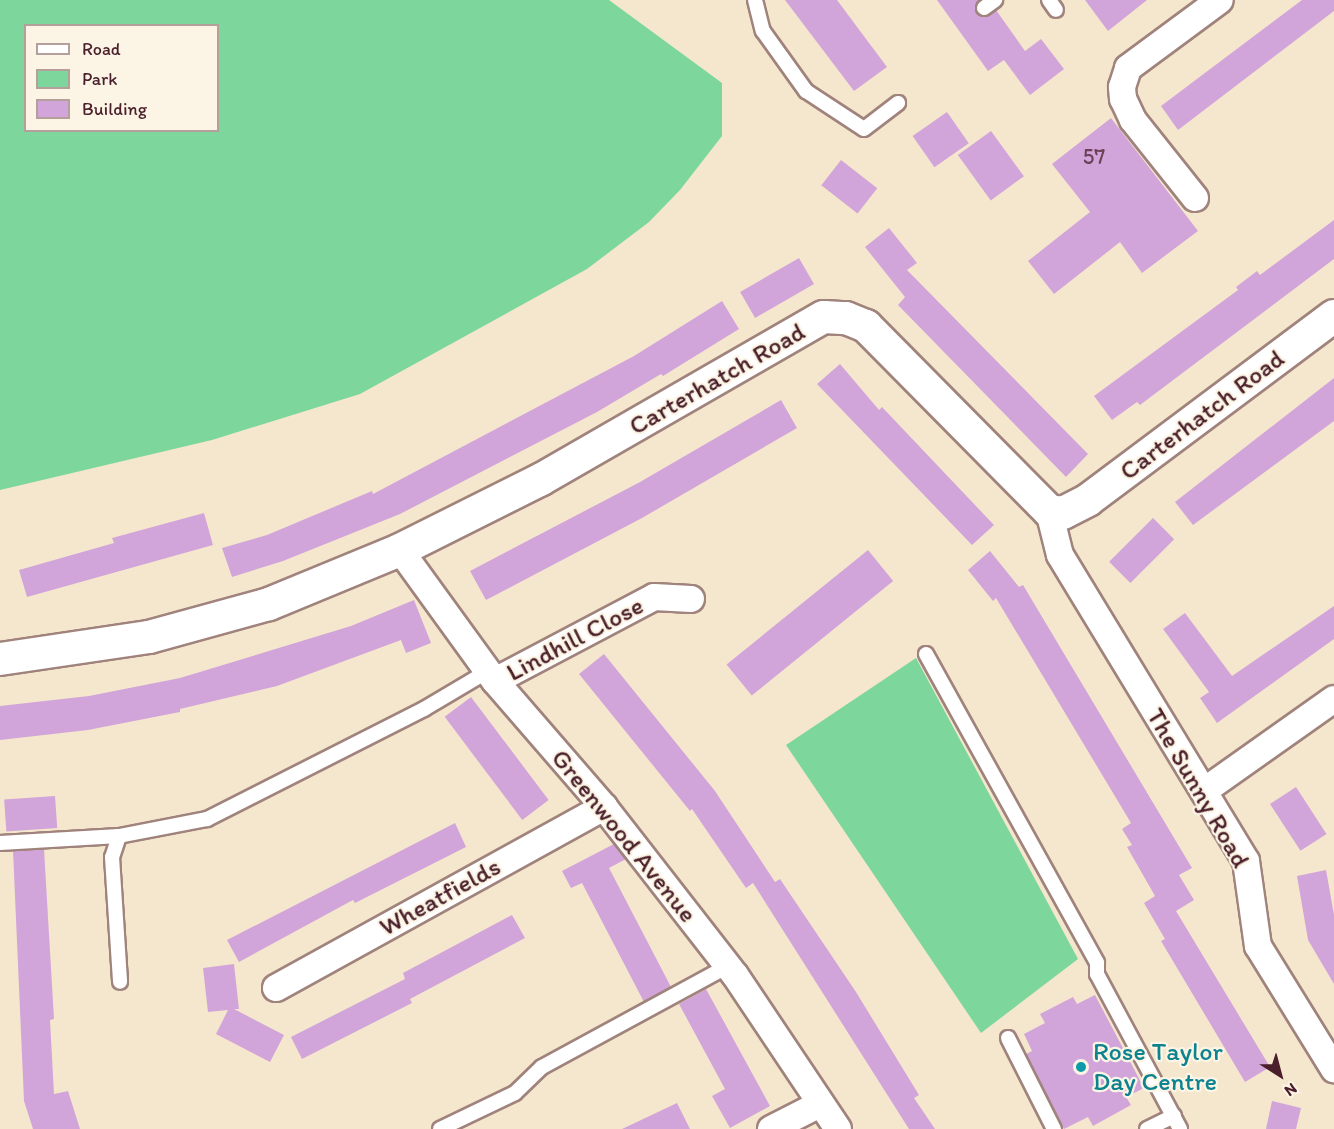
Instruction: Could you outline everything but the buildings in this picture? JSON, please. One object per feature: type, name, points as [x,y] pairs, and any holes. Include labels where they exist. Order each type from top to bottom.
[{"type":"street","points":[[1195,198],[1133,120],[1123,99],[1122,87],[1128,68],[1220,0]]},
{"type":"street","name":"Carterhatch Road","points":[[0,659],[149,637],[269,604],[400,550],[540,480],[808,325],[836,316],[866,326],[1049,511],[1063,513],[1076,509],[1334,316]]},
{"type":"street","name":"The Sunny Road","points":[[1049,511],[1060,555],[1246,861],[1258,946],[1334,1069]]},
{"type":"street","name":"Greenwood Avenue","points":[[400,550],[492,676],[604,807],[728,966],[838,1129]]},
{"type":"street","name":"Lindhill Close","points":[[492,676],[654,597],[691,599]]},
{"type":"street","points":[[1204,791],[1334,699]]},
{"type":"street","name":"Wheatfields","points":[[276,988],[604,807]]},
{"type":"street","points":[[771,1129],[820,1104]]},
{"type":"lane","points":[[755,0],[764,31],[806,91],[864,129],[898,103]]},
{"type":"lane","points":[[926,654],[1096,963],[1097,974],[1180,1129]]},
{"type":"lane","points":[[0,843],[119,836],[207,819],[492,676]]},
{"type":"lane","points":[[119,836],[112,857],[120,982]]},
{"type":"lane","points":[[440,1129],[515,1093],[542,1067],[728,966]]},
{"type":"lane","points":[[1008,1038],[1054,1129]]},
{"type":"lane","points":[[1147,1129],[1174,1116]]},
{"type":"green space","points":[[0,0],[609,0],[722,83],[722,136],[680,190],[649,222],[587,269],[360,394],[212,440],[0,490]]},
{"type":"green space","points":[[916,658],[1078,959],[981,1033],[786,745]]},
{"type":"place","name":"Rose Taylor Day Centre","points":[[1081,1067]]}]
